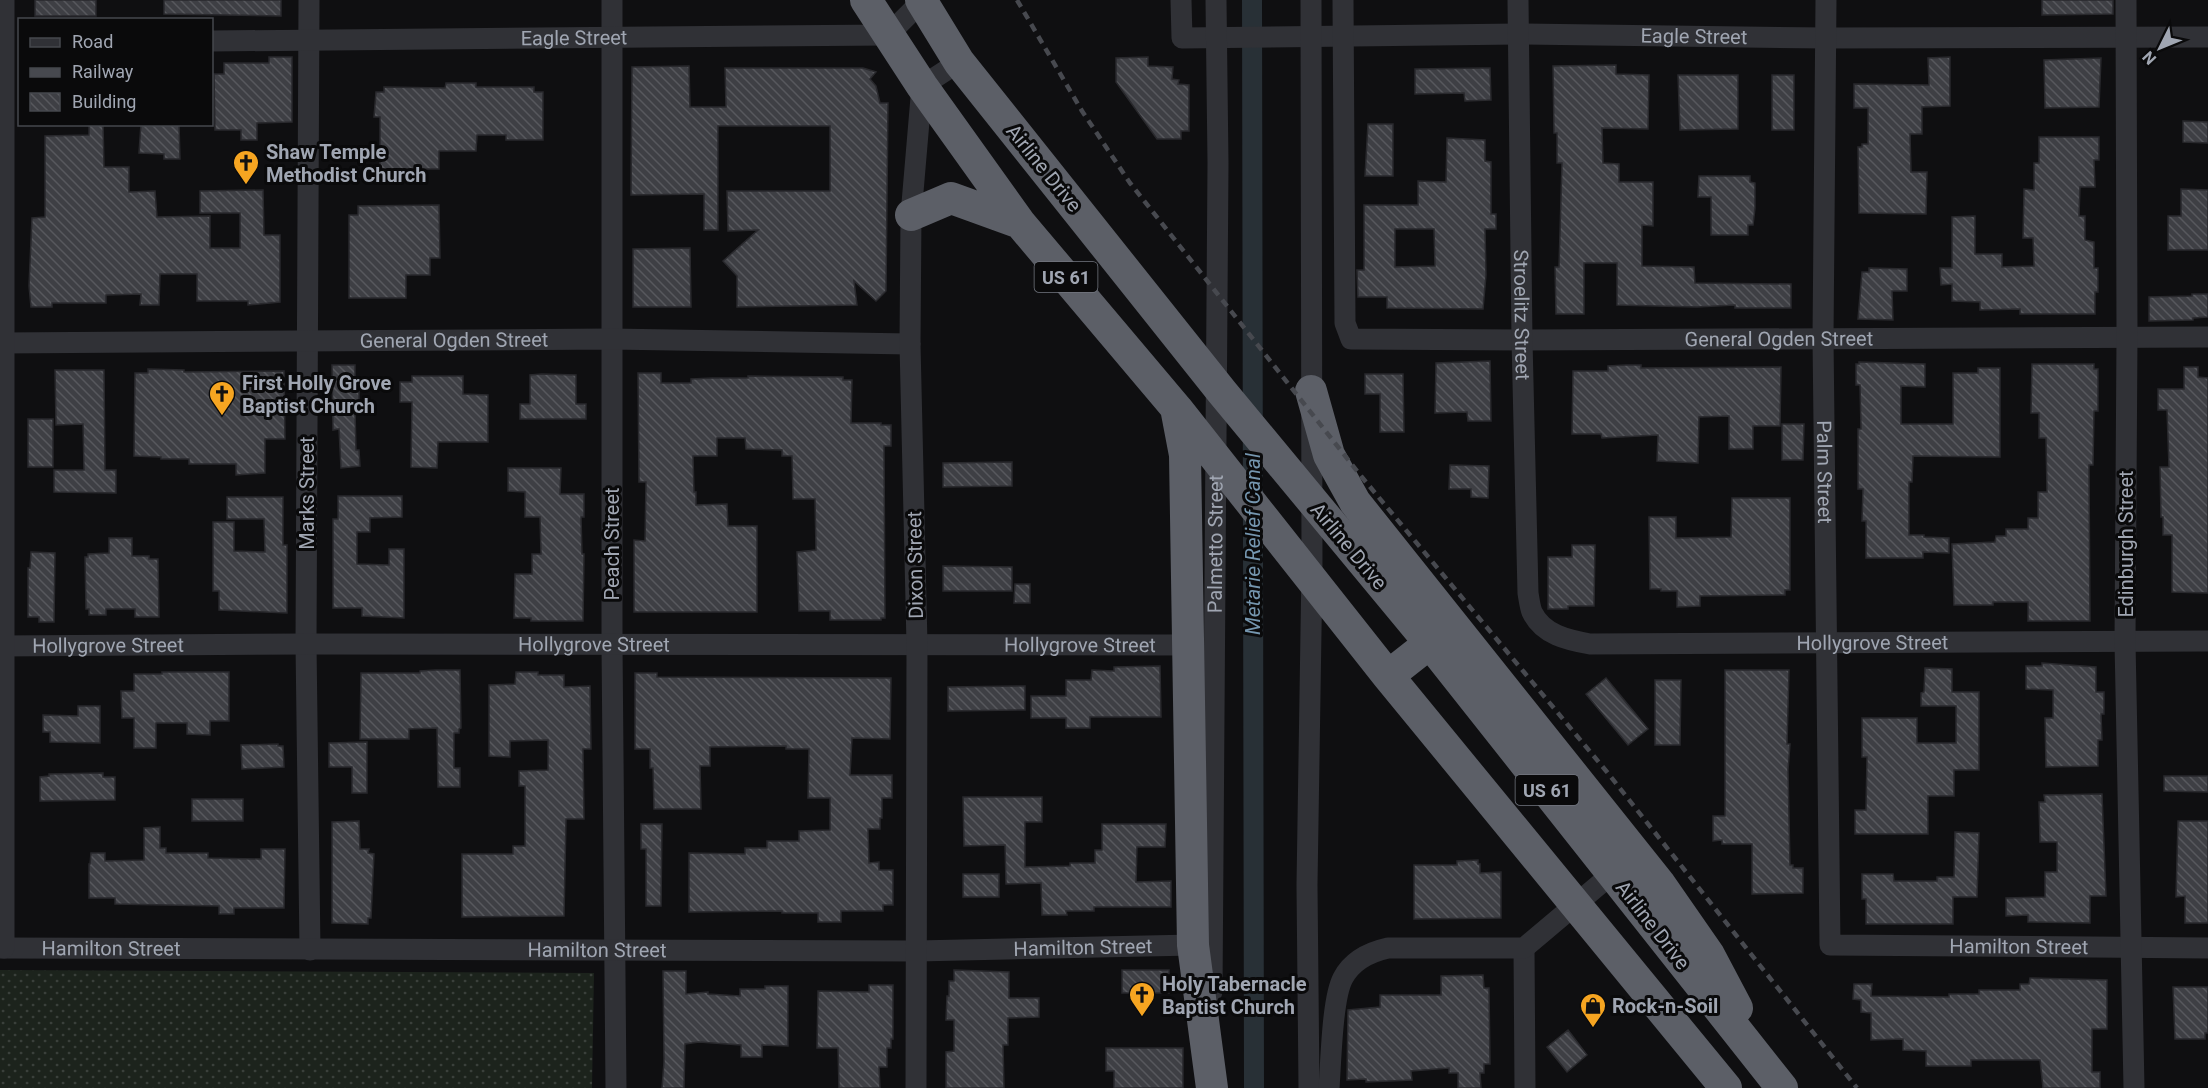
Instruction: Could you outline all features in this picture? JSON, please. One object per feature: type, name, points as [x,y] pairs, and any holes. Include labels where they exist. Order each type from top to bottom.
[{"type":"highway","name":"US 61","points":[[866,0],[922,86],[1020,223],[1177,409],[1388,676],[1726,1088]]},
{"type":"highway","name":"Airline Drive","points":[[921,1],[959,62],[1222,392],[1430,643],[1777,1082]]},
{"type":"highway","points":[[911,216],[951,198],[1020,223]]},
{"type":"highway","points":[[1311,391],[1329,455],[1355,502],[1659,883],[1709,956],[1777,1082]]},
{"type":"highway","points":[[1177,409],[1185,455],[1193,945],[1212,1088]]},
{"type":"highway","points":[[1388,676],[1430,643]]},
{"type":"highway","points":[[1641,984],[1677,955]]},
{"type":"street","points":[[2,948],[2,343],[8,41],[4,0]]},
{"type":"street","name":"Marks Street","points":[[309,0],[306,644],[310,950]]},
{"type":"street","name":"Peach Street","points":[[612,0],[612,645],[616,1088]]},
{"type":"street","name":"Eagle Street","points":[[1181,0],[1182,38],[1518,34],[1826,38],[2208,38]]},
{"type":"street","name":"Palmetto Street","points":[[1212,1088],[1211,901],[1218,175],[1216,0]]},
{"type":"street","points":[[1309,1088],[1307,885],[1312,568],[1311,0]]},
{"type":"street","points":[[1343,0],[1344,36]]},
{"type":"street","name":"Stroelitz Street","points":[[1518,0],[1528,593],[1532,612],[1543,626]]},
{"type":"street","name":"Palm Street","points":[[1826,0],[1823,338],[1830,945]]},
{"type":"street","name":"Edinburgh Street","points":[[2126,0],[2125,642],[2133,1088]]},
{"type":"street","points":[[888,35],[921,1]]},
{"type":"street","name":"Eagle Street","points":[[213,41],[309,42],[612,36],[888,35]]},
{"type":"street","name":"General Ogden Street","points":[[1344,36],[1345,323],[1351,339],[2208,337]]},
{"type":"street","points":[[922,86],[959,62]]},
{"type":"street","name":"Dixon Street","points":[[916,1088],[916,644],[909,344],[911,216],[922,86]]},
{"type":"street","name":"General Ogden Street","points":[[2,343],[611,339],[909,344]]},
{"type":"street","name":"Hollygrove Street","points":[[1543,626],[1562,639],[1590,644],[2208,641]]},
{"type":"street","name":"Hollygrove Street","points":[[2,646],[1188,645]]},
{"type":"street","points":[[1329,1088],[1338,993],[1343,978],[1361,959],[1373,952],[1388,948],[1524,948],[1612,873]]},
{"type":"street","name":"Hamilton Street","points":[[2,948],[916,951],[1193,945]]},
{"type":"street","name":"Hamilton Street","points":[[1830,945],[2208,948]]},
{"type":"street","points":[[1524,948],[1525,1088]]},
{"type":"shaded area","points":[[0,970],[594,973],[592,1088],[0,1088]]},
{"type":"building","points":[[35,0],[96,0],[96,16],[35,16]]},
{"type":"building","points":[[164,0],[281,0],[281,16],[164,14]]},
{"type":"building","points":[[2042,0],[2113,0],[2113,14],[2042,15]]},
{"type":"building","points":[[269,57],[292,57],[292,122],[257,123],[257,140],[241,140],[241,130],[215,130],[214,74],[224,74],[224,63],[269,63]]},
{"type":"building","points":[[1148,57],[1148,66],[1173,67],[1172,79],[1179,80],[1178,84],[1189,85],[1189,131],[1181,131],[1181,139],[1157,139],[1116,82],[1116,58]]},
{"type":"building","points":[[1950,57],[1950,106],[1922,107],[1922,134],[1910,134],[1911,172],[1927,172],[1926,214],[1859,213],[1858,147],[1868,144],[1868,108],[1854,108],[1854,84],[1929,85],[1928,58]]},
{"type":"building","points":[[2101,58],[2099,107],[2045,108],[2044,60]]},
{"type":"building","points":[[1616,65],[1616,74],[1649,75],[1648,129],[1602,128],[1603,163],[1619,164],[1619,182],[1653,182],[1653,226],[1642,225],[1642,266],[1694,267],[1695,283],[1791,284],[1791,308],[1735,308],[1735,305],[1697,307],[1617,305],[1617,263],[1584,263],[1584,314],[1556,314],[1555,267],[1559,267],[1562,163],[1557,163],[1557,133],[1554,133],[1553,66]]},
{"type":"building","points":[[689,66],[690,107],[726,107],[725,68],[863,68],[876,72],[870,79],[876,86],[880,103],[888,103],[886,291],[876,301],[854,281],[857,305],[737,307],[737,276],[723,261],[758,230],[728,231],[727,191],[830,191],[830,126],[718,126],[718,230],[704,230],[704,194],[631,195],[632,67]]},
{"type":"building","points":[[1490,68],[1491,100],[1465,101],[1464,93],[1415,94],[1415,69]]},
{"type":"building","points":[[1678,75],[1738,75],[1738,129],[1680,130]]},
{"type":"building","points":[[1772,75],[1794,75],[1794,130],[1772,130]]},
{"type":"building","points":[[446,83],[476,83],[476,87],[534,87],[534,92],[543,92],[543,140],[506,140],[506,135],[477,135],[476,151],[439,151],[439,169],[380,169],[380,117],[374,117],[376,92],[384,92],[384,87],[445,88]]},
{"type":"building","points":[[2183,121],[2208,122],[2208,143],[2183,142]]},
{"type":"building","points":[[1368,124],[1393,124],[1393,176],[1365,176]]},
{"type":"building","points":[[89,126],[103,126],[104,167],[129,167],[129,192],[155,191],[157,217],[210,216],[210,248],[240,248],[240,213],[200,213],[200,191],[263,190],[264,235],[280,235],[280,302],[248,305],[248,301],[197,301],[197,274],[160,274],[159,305],[140,305],[141,294],[106,295],[106,303],[52,303],[52,307],[31,307],[29,286],[32,218],[45,217],[45,136],[89,135]]},
{"type":"building","points":[[141,126],[179,126],[180,159],[164,159],[164,154],[139,153]]},
{"type":"building","points":[[2039,137],[2099,137],[2099,160],[2094,160],[2095,187],[2080,187],[2079,216],[2085,216],[2085,240],[2094,242],[2094,268],[2098,268],[2095,314],[2020,314],[2020,309],[1980,310],[1980,302],[1952,301],[1952,284],[1941,285],[1940,268],[1952,268],[1952,217],[1975,216],[1975,254],[2002,254],[2002,267],[2034,266],[2033,238],[2023,238],[2024,189],[2034,190],[2034,163],[2039,163]]},
{"type":"building","points":[[1447,138],[1485,140],[1485,161],[1491,162],[1491,214],[1496,214],[1496,229],[1485,229],[1486,275],[1483,309],[1387,308],[1387,297],[1358,297],[1357,270],[1364,270],[1364,205],[1418,205],[1418,181],[1446,182]],"holes":[[[1395,229],[1434,229],[1435,266],[1395,267]]]},
{"type":"building","points":[[1699,176],[1750,176],[1750,182],[1755,183],[1755,208],[1753,225],[1748,225],[1748,235],[1711,235],[1711,197],[1698,197]]},
{"type":"building","points":[[2181,189],[2208,190],[2208,250],[2168,250],[2168,216],[2181,216]]},
{"type":"building","points":[[439,205],[440,258],[430,258],[430,275],[406,275],[406,298],[349,298],[349,215],[358,215],[358,206]]},
{"type":"building","points":[[690,248],[691,307],[633,307],[633,249]]},
{"type":"building","points":[[1869,268],[1907,269],[1907,291],[1892,291],[1893,320],[1858,319],[1862,272],[1869,272]]},
{"type":"building","points":[[2192,294],[2208,294],[2208,317],[2193,318],[2193,320],[2149,321],[2149,297],[2192,296]]},
{"type":"building","points":[[1490,361],[1491,421],[1468,421],[1467,412],[1435,413],[1436,363]]},
{"type":"building","points":[[1859,362],[1925,364],[1925,387],[1901,386],[1901,424],[1953,424],[1953,373],[1978,373],[1978,368],[2000,368],[2000,457],[1913,456],[1912,482],[1909,482],[1909,535],[1949,538],[1949,553],[1923,552],[1923,558],[1866,558],[1866,521],[1862,521],[1863,489],[1858,489],[1858,429],[1861,429],[1860,385],[1856,385],[1856,364]]},
{"type":"building","points":[[2032,364],[2094,364],[2094,369],[2098,369],[2098,411],[2094,411],[2093,465],[2089,465],[2090,621],[2028,621],[2028,602],[1954,605],[1952,544],[1995,542],[1996,536],[2006,536],[2006,529],[2028,529],[2028,518],[2038,518],[2038,492],[2047,492],[2046,438],[2039,438],[2039,413],[2031,413]]},
{"type":"building","points":[[332,365],[355,365],[355,390],[359,390],[359,411],[355,411],[356,450],[359,450],[360,466],[341,468],[339,429],[333,430]]},
{"type":"building","points":[[1641,365],[1641,368],[1781,367],[1780,426],[1753,426],[1753,449],[1729,449],[1729,416],[1699,417],[1698,463],[1657,461],[1658,435],[1602,438],[1601,434],[1572,434],[1573,371],[1608,371],[1608,366]]},
{"type":"building","points":[[2184,367],[2198,367],[2198,377],[2208,378],[2208,593],[2172,592],[2172,535],[2163,535],[2163,517],[2161,517],[2160,467],[2169,467],[2167,410],[2158,410],[2158,389],[2184,389]]},
{"type":"building","points":[[148,369],[184,370],[184,372],[284,371],[285,439],[265,439],[265,473],[236,475],[236,464],[189,464],[189,459],[134,456],[135,373],[148,373]]},
{"type":"building","points":[[55,370],[104,370],[105,470],[116,470],[116,493],[54,492],[54,470],[84,470],[83,424],[56,425]]},
{"type":"building","points":[[638,373],[661,373],[661,383],[691,383],[691,379],[748,378],[748,376],[843,377],[843,380],[852,380],[851,423],[891,425],[891,446],[884,446],[885,618],[881,620],[830,620],[830,611],[799,611],[797,552],[816,550],[815,499],[793,499],[792,456],[782,456],[782,450],[746,449],[745,438],[717,438],[717,456],[693,456],[694,492],[696,492],[696,505],[727,504],[728,526],[757,526],[757,612],[634,612],[634,540],[645,541],[646,482],[639,482]]},
{"type":"building","points":[[1365,374],[1403,374],[1404,432],[1380,432],[1380,394],[1365,394]]},
{"type":"building","points":[[530,375],[576,375],[576,404],[586,404],[586,419],[520,419],[520,404],[530,404]]},
{"type":"building","points":[[412,376],[463,376],[463,394],[488,395],[488,442],[438,442],[437,468],[411,467],[412,402],[400,402],[400,382],[412,382]]},
{"type":"building","points":[[28,419],[53,419],[53,467],[28,467]]},
{"type":"building","points":[[1782,424],[1804,424],[1803,460],[1782,460]]},
{"type":"building","points":[[1012,462],[1012,486],[943,487],[943,463]]},
{"type":"building","points":[[1450,465],[1489,466],[1488,498],[1471,497],[1471,489],[1449,489]]},
{"type":"building","points":[[508,468],[561,468],[560,494],[584,494],[584,517],[581,517],[582,554],[584,554],[583,621],[531,621],[531,618],[514,618],[515,574],[532,574],[532,554],[541,554],[540,517],[525,517],[525,492],[508,491]]},
{"type":"building","points":[[338,496],[402,496],[402,517],[370,518],[370,532],[357,532],[357,564],[389,565],[389,549],[404,549],[404,618],[362,616],[362,608],[333,608],[333,519],[338,519]]},
{"type":"building","points":[[227,497],[283,497],[283,545],[287,545],[287,613],[219,610],[219,591],[213,591],[213,522],[234,522],[234,551],[265,552],[264,519],[227,519]]},
{"type":"building","points":[[1732,498],[1790,498],[1790,590],[1785,590],[1785,595],[1700,596],[1700,606],[1677,607],[1677,591],[1650,589],[1649,517],[1676,517],[1676,538],[1731,537]]},
{"type":"building","points":[[109,538],[132,538],[132,556],[149,556],[149,559],[158,559],[159,617],[135,617],[135,609],[106,609],[106,615],[89,615],[89,609],[86,609],[85,557],[88,557],[88,554],[109,553]]},
{"type":"building","points":[[1572,545],[1595,545],[1594,606],[1548,609],[1548,557],[1572,557]]},
{"type":"building","points":[[31,552],[55,553],[54,622],[39,622],[39,617],[28,617],[28,568],[30,568]]},
{"type":"building","points":[[943,566],[1012,567],[1012,591],[943,591]]},
{"type":"building","points":[[1015,584],[1030,584],[1030,603],[1014,603]]},
{"type":"building","points":[[2042,663],[2096,667],[2096,692],[2104,692],[2104,714],[2101,714],[2102,740],[2098,740],[2098,766],[2046,767],[2045,718],[2053,718],[2053,690],[2026,689],[2026,666],[2042,666]]},
{"type":"building","points":[[1160,666],[1161,717],[1090,717],[1090,728],[1066,728],[1066,718],[1031,718],[1031,696],[1066,696],[1066,680],[1091,680],[1092,670],[1114,671],[1114,667]]},
{"type":"building","points":[[1925,668],[1952,669],[1952,692],[1979,692],[1979,770],[1954,770],[1954,796],[1928,796],[1928,834],[1855,834],[1855,810],[1866,810],[1867,757],[1862,757],[1862,718],[1917,718],[1917,743],[1956,743],[1956,706],[1921,706]]},
{"type":"building","points":[[460,670],[461,728],[459,733],[454,733],[454,768],[460,768],[460,787],[438,787],[437,728],[409,729],[409,739],[360,739],[361,673],[420,673],[420,671]]},
{"type":"building","points":[[1725,670],[1789,670],[1787,744],[1790,744],[1788,770],[1790,865],[1793,865],[1793,868],[1803,868],[1803,893],[1752,894],[1752,844],[1722,844],[1722,840],[1713,841],[1713,816],[1725,816]]},
{"type":"building","points":[[162,672],[229,672],[229,721],[210,721],[210,735],[187,734],[187,723],[156,723],[156,748],[134,748],[134,718],[122,718],[121,691],[134,691],[134,674],[162,674]]},
{"type":"building","points":[[516,672],[564,675],[564,687],[590,686],[591,749],[583,749],[584,819],[566,819],[564,916],[462,917],[462,854],[513,854],[513,846],[525,846],[525,786],[519,786],[519,771],[548,770],[548,740],[510,741],[510,757],[489,756],[489,685],[515,684]]},
{"type":"building","points":[[635,673],[657,673],[657,677],[891,678],[890,739],[852,738],[850,775],[892,775],[892,798],[882,798],[880,829],[868,829],[869,863],[879,862],[879,870],[893,870],[893,905],[883,905],[883,911],[841,911],[841,922],[818,922],[818,913],[689,912],[689,853],[745,854],[745,848],[767,848],[767,841],[799,841],[799,831],[830,830],[830,798],[808,798],[809,749],[786,749],[786,746],[710,747],[710,766],[700,766],[701,809],[654,809],[650,749],[635,749]]},
{"type":"building","points":[[1606,678],[1648,729],[1628,745],[1586,694]]},
{"type":"building","points":[[1655,680],[1681,680],[1680,745],[1655,745]]},
{"type":"building","points":[[1025,686],[1025,710],[948,711],[948,687]]},
{"type":"building","points":[[78,706],[100,706],[100,743],[50,742],[50,732],[43,732],[43,715],[78,716]]},
{"type":"building","points":[[367,742],[367,793],[352,793],[352,767],[329,767],[329,743]]},
{"type":"building","points":[[278,744],[278,746],[283,746],[284,767],[242,769],[241,745]]},
{"type":"building","points":[[103,773],[103,777],[115,777],[115,800],[40,801],[40,777],[49,776],[49,774]]},
{"type":"building","points":[[2164,776],[2208,776],[2208,792],[2164,791]]},
{"type":"building","points":[[2102,794],[2106,896],[2090,896],[2090,923],[2028,922],[2028,915],[2006,916],[2006,898],[2045,897],[2045,872],[2057,872],[2057,842],[2040,842],[2039,802],[2045,802],[2044,795]]},
{"type":"building","points":[[963,797],[1042,797],[1042,822],[1025,822],[1025,867],[1095,863],[1095,850],[1102,850],[1102,824],[1166,824],[1165,847],[1137,847],[1136,882],[1171,881],[1171,907],[1094,907],[1094,911],[1066,911],[1067,915],[1042,915],[1041,883],[1006,884],[1005,845],[964,846]]},
{"type":"building","points":[[192,799],[243,799],[243,821],[192,821]]},
{"type":"building","points":[[359,821],[360,849],[369,849],[368,853],[374,854],[371,918],[368,918],[368,924],[332,923],[332,822]]},
{"type":"building","points":[[2178,821],[2208,821],[2208,923],[2185,923],[2185,896],[2176,897]]},
{"type":"building","points":[[641,824],[662,824],[661,906],[646,906],[646,849],[641,849]]},
{"type":"building","points":[[160,827],[160,848],[166,848],[166,853],[208,853],[208,858],[261,859],[261,849],[285,849],[284,908],[234,908],[234,914],[219,914],[219,906],[115,904],[115,898],[89,898],[91,853],[105,853],[105,861],[144,860],[144,828]]},
{"type":"building","points":[[1955,832],[1979,833],[1977,897],[1953,897],[1953,924],[1866,924],[1866,899],[1862,899],[1862,874],[1893,874],[1894,881],[1937,881],[1937,877],[1954,877]]},
{"type":"building","points":[[1478,860],[1480,873],[1501,872],[1501,918],[1414,919],[1414,865],[1457,865],[1457,861]]},
{"type":"building","points":[[963,874],[999,874],[999,897],[963,897]]},
{"type":"building","points":[[954,970],[1009,972],[1009,998],[1039,998],[1039,1017],[1008,1018],[1008,1045],[1003,1045],[1004,1088],[946,1088],[946,1052],[954,1051],[954,1020],[946,1020],[949,981],[954,981]]},
{"type":"building","points":[[1122,970],[1169,970],[1169,993],[1122,993]]},
{"type":"building","points":[[663,971],[686,971],[686,994],[708,992],[708,994],[740,996],[740,989],[788,986],[788,1046],[762,1045],[762,1057],[741,1057],[741,1045],[699,1042],[685,1044],[684,1088],[662,1088]]},
{"type":"building","points":[[1483,975],[1484,988],[1489,988],[1490,1064],[1484,1064],[1484,1073],[1480,1073],[1481,1088],[1458,1088],[1458,1073],[1449,1073],[1449,1068],[1411,1071],[1412,1080],[1366,1082],[1366,1079],[1347,1080],[1348,1010],[1380,1007],[1380,995],[1441,995],[1441,976]]},
{"type":"building","points":[[2030,978],[2107,980],[2107,1029],[2092,1029],[2092,1072],[2100,1072],[2100,1088],[2043,1088],[2040,1060],[1971,1060],[1971,1066],[1926,1066],[1926,1051],[1903,1050],[1903,1039],[1871,1040],[1871,1013],[1861,1012],[1861,1000],[1853,999],[1854,984],[1872,984],[1871,996],[1949,997],[1949,994],[1979,994],[1979,990],[2020,990],[2020,984],[2029,984]]},
{"type":"building","points":[[869,985],[893,985],[893,1039],[891,1039],[891,1048],[887,1048],[887,1067],[879,1067],[880,1088],[839,1088],[838,1048],[817,1048],[818,991],[869,992]]},
{"type":"building","points":[[2173,987],[2208,987],[2208,1033],[2205,1033],[2205,1039],[2175,1039]]},
{"type":"building","points":[[1568,1030],[1587,1055],[1567,1072],[1547,1047]]},
{"type":"building","points":[[1106,1048],[1183,1048],[1183,1088],[1114,1088],[1114,1071],[1106,1071]]},
{"type":"waterway","name":"Metarie Relief Canal","points":[[1252,0],[1254,1088]]},
{"type":"railway","points":[[1017,0],[1082,111],[1130,183],[1361,476],[1607,772],[1857,1088]]},
{"type":"place","name":"Shaw Temple Methodist Church","points":[[246,186]]},
{"type":"place","name":"First Holly Grove Baptist Church","points":[[222,417]]},
{"type":"place","name":"Holy Tabernacle Baptist Church","points":[[1142,1018]]},
{"type":"place","name":"Rock-n-Soil","points":[[1593,1029]]}]
